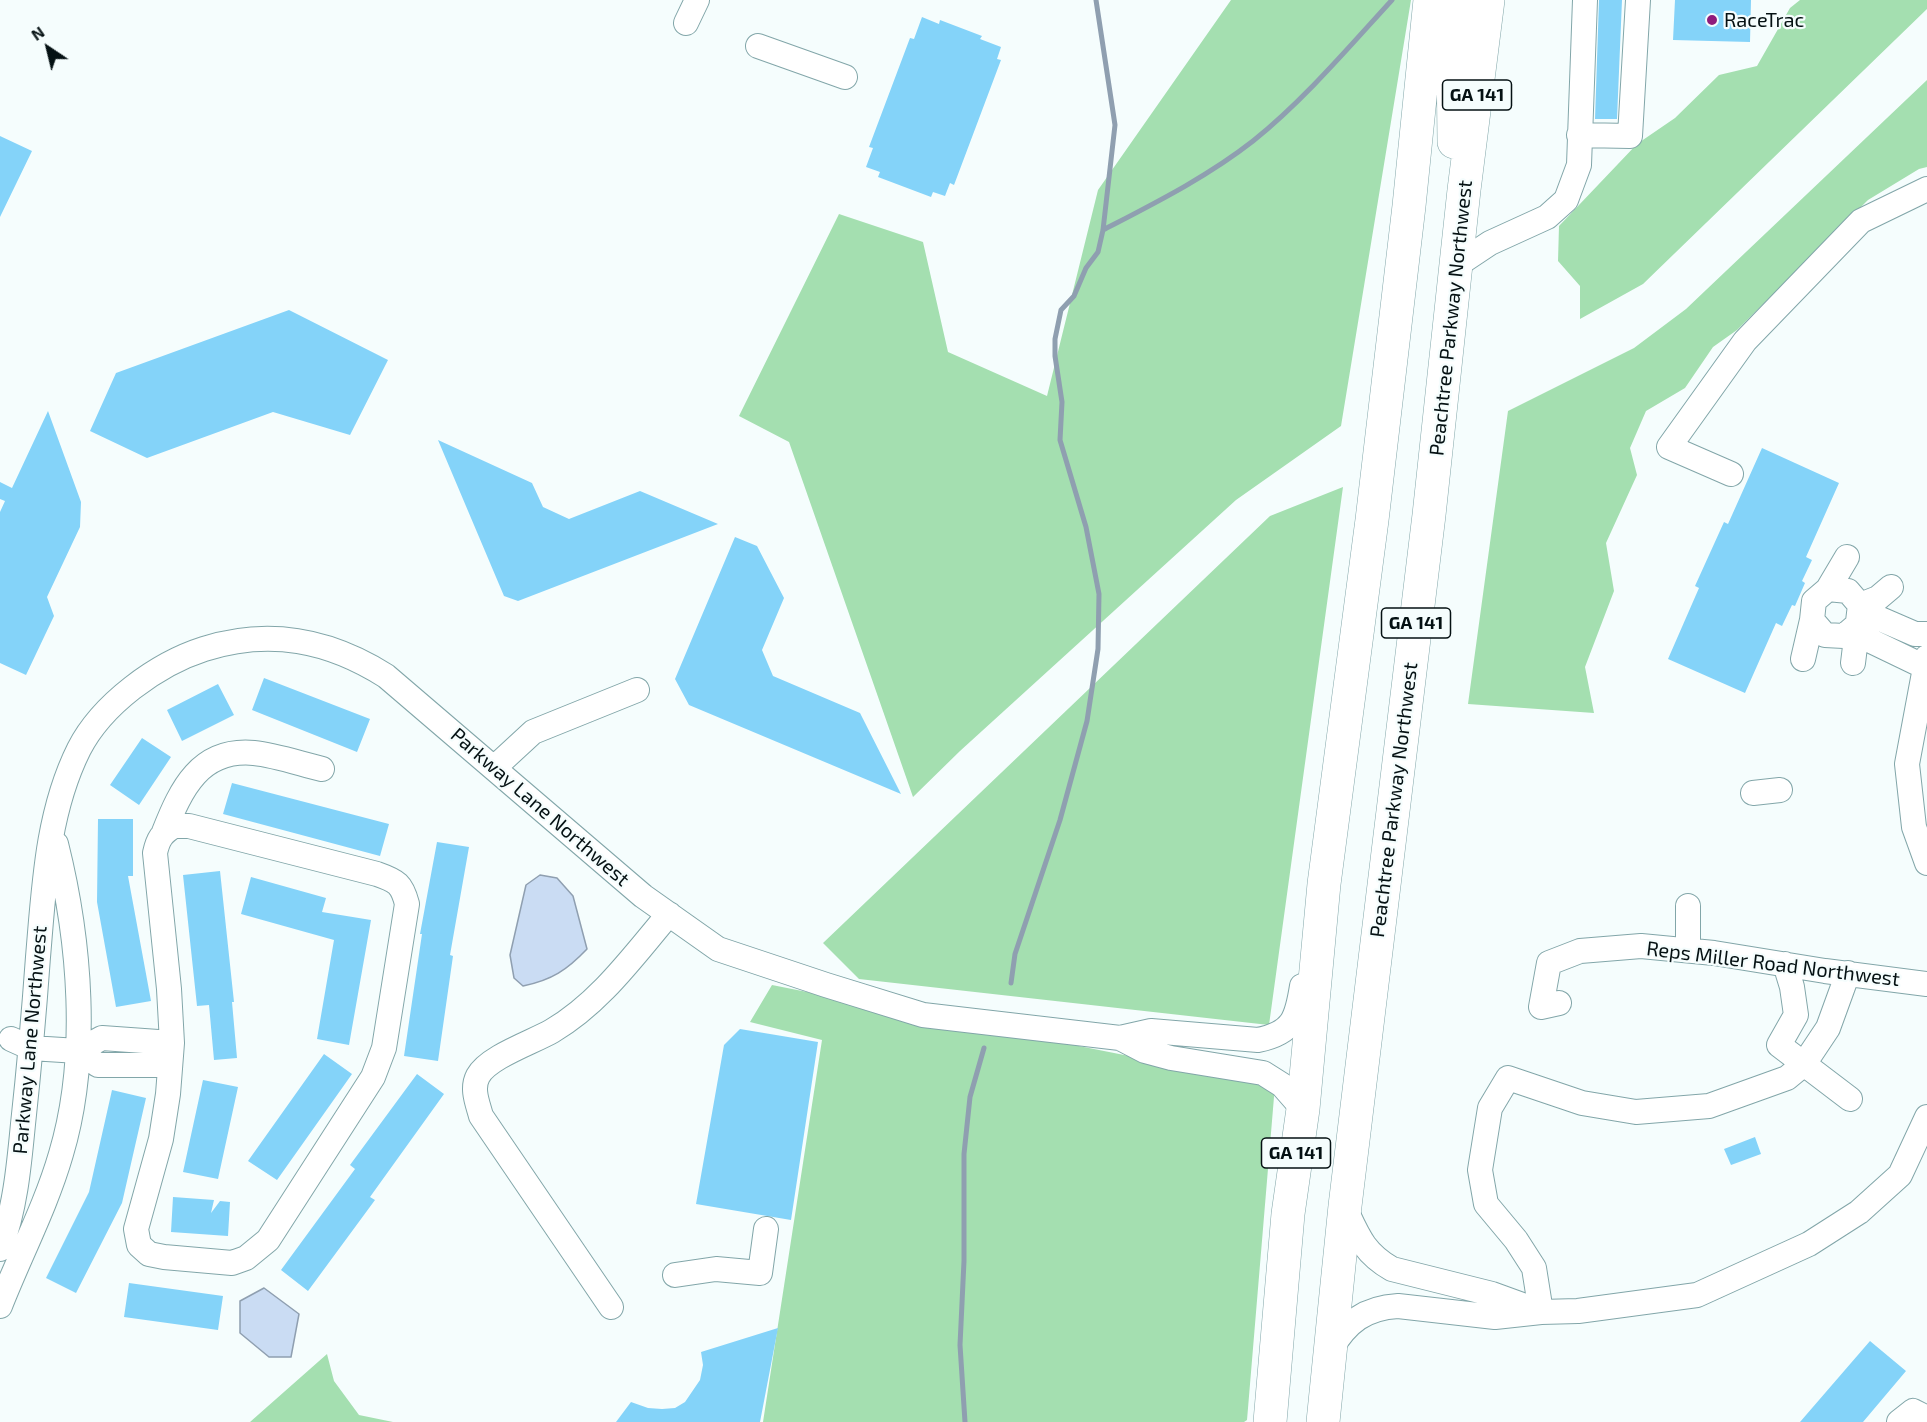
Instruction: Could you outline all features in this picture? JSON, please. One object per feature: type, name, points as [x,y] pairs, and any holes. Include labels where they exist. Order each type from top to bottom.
[{"type":"highway","name":"GA 141","points":[[1270,1422],[1288,1214],[1303,1109],[1324,884],[1372,520],[1430,0]]},
{"type":"highway","points":[[1458,0],[1453,51],[1454,152],[1464,190]]},
{"type":"highway","name":"Peachtree Parkway Northwest","points":[[1323,1422],[1345,1206],[1488,0]]},
{"type":"street","points":[[686,23],[697,0]]},
{"type":"street","points":[[1457,265],[1490,243],[1547,217],[1566,200],[1579,165],[1584,0]]},
{"type":"street","points":[[1579,135],[1630,136],[1638,0]]},
{"type":"street","points":[[758,46],[845,77]]},
{"type":"street","points":[[1731,474],[1669,447],[1746,341],[1861,221],[1927,189]]},
{"type":"street","points":[[1803,659],[1814,601],[1828,589],[1847,557]]},
{"type":"street","points":[[1812,620],[1825,635],[1844,636],[1859,615],[1891,587]]},
{"type":"street","points":[[1828,589],[1848,591],[1871,641],[1926,662],[1907,764],[1914,827],[1927,864]]},
{"type":"street","points":[[1859,615],[1878,618],[1915,634],[1927,634]]},
{"type":"street","points":[[1853,663],[1859,615]]},
{"type":"street","name":"Parkway Lane Northwest","points":[[0,1306],[6,1256],[5,1236],[18,1173],[21,1044],[52,830],[70,770],[80,747],[111,707],[130,690],[172,662],[219,645],[243,640],[293,640],[318,644],[365,662],[386,676],[643,896],[718,949],[923,1015],[1120,1038],[1145,1051],[1171,1058],[1263,1074],[1282,1085],[1303,1109]]},
{"type":"street","points":[[494,768],[533,732],[637,690]]},
{"type":"street","points":[[164,832],[174,826],[189,826],[377,874],[393,880],[403,889],[407,904],[384,1048],[373,1077],[268,1240],[246,1258],[232,1263],[149,1254],[139,1245],[136,1229],[161,1139],[171,1054],[169,989],[155,853],[157,841],[164,832],[177,798],[202,766],[212,760],[254,753],[322,769]]},
{"type":"street","points":[[1753,793],[1780,790]]},
{"type":"street","name":"Parkway Lane Northwest","points":[[6,1256],[33,1231],[62,1153],[72,1101],[78,1051],[79,996],[64,879],[52,830]]},
{"type":"street","name":"Parkway Lane Northwest","points":[[1120,1038],[1151,1030],[1258,1040],[1281,1032],[1291,1024],[1298,1012],[1307,942],[1313,914],[1324,884]]},
{"type":"street","points":[[1688,906],[1688,950]]},
{"type":"street","points":[[611,1307],[481,1116],[474,1090],[477,1076],[487,1066],[553,1030],[601,992],[669,914]]},
{"type":"street","name":"Reps Miller Road Northwest","points":[[1559,1003],[1541,1007],[1549,963],[1580,951],[1641,946],[1688,950],[1927,984]]},
{"type":"street","points":[[1785,964],[1792,987],[1796,1015],[1779,1045],[1850,1100]]},
{"type":"street","points":[[1541,1312],[1534,1268],[1516,1239],[1486,1204],[1480,1170],[1490,1108],[1508,1078],[1582,1103],[1636,1112],[1709,1106],[1787,1078],[1804,1064],[1828,1028],[1848,974]]},
{"type":"street","points":[[78,1051],[102,1038],[136,1040],[171,1054]]},
{"type":"street","points":[[135,1065],[136,1040]]},
{"type":"street","points":[[21,1044],[78,1051],[98,1065],[135,1065],[171,1054]]},
{"type":"street","points":[[1329,1353],[1344,1329],[1382,1307],[1398,1306],[1495,1317],[1578,1311],[1697,1295],[1809,1244],[1859,1212],[1900,1175],[1927,1117]]},
{"type":"street","points":[[1345,1206],[1364,1246],[1380,1262],[1392,1269],[1492,1294],[1541,1312]]},
{"type":"street","points":[[675,1275],[716,1269],[760,1273],[766,1229]]},
{"type":"street","points":[[1899,1422],[1913,1411],[1927,1418]]},
{"type":"green space","points":[[1231,0],[1411,0],[1341,426],[1236,500],[960,751],[913,797],[789,442],[739,416],[839,214],[923,242],[948,352],[1047,396],[1098,190]]},
{"type":"green space","points":[[1800,0],[1927,0],[1927,9],[1643,284],[1580,319],[1580,286],[1558,261],[1559,226],[1637,144],[1675,118],[1719,75],[1757,66],[1790,8]]},
{"type":"green space","points":[[1927,80],[1927,167],[1919,169],[1868,200],[1737,330],[1713,347],[1685,388],[1646,411],[1630,448],[1637,475],[1606,543],[1614,591],[1585,667],[1594,713],[1468,704],[1508,411],[1634,348],[1686,309]]},
{"type":"green space","points":[[1343,487],[1269,1025],[859,979],[823,943],[1270,516]]},
{"type":"green space","points":[[772,985],[1275,1085],[1247,1420],[1244,1422],[763,1422],[822,1040],[750,1022]]},
{"type":"green space","points":[[327,1354],[334,1381],[359,1415],[393,1422],[250,1422]]},
{"type":"water","points":[[540,875],[557,878],[573,896],[587,949],[573,963],[558,973],[542,981],[523,986],[514,978],[510,955],[526,885]]},
{"type":"water","points":[[264,1288],[299,1314],[291,1357],[269,1357],[240,1333],[240,1301]]},
{"type":"building","points":[[1599,0],[1622,0],[1617,119],[1595,119]]},
{"type":"building","name":"RaceTrac","points":[[1675,0],[1751,0],[1750,42],[1673,40]]},
{"type":"building","points":[[922,17],[939,24],[940,20],[982,36],[980,39],[1001,47],[997,59],[1001,60],[954,185],[950,183],[945,196],[933,192],[931,197],[878,177],[880,172],[866,167],[873,148],[869,147],[910,38],[914,39]]},
{"type":"building","points":[[0,136],[32,151],[0,217]]},
{"type":"building","points":[[289,310],[388,360],[350,435],[273,412],[147,458],[90,431],[116,373]]},
{"type":"building","points":[[48,411],[81,502],[80,527],[47,597],[54,616],[26,675],[0,663],[0,512],[5,501],[0,499],[0,482],[12,488]]},
{"type":"building","points":[[438,440],[532,483],[543,507],[569,519],[640,491],[718,524],[518,601],[504,596]]},
{"type":"building","points":[[1762,448],[1839,483],[1806,557],[1812,560],[1802,581],[1805,583],[1795,606],[1792,605],[1782,626],[1776,623],[1745,693],[1668,659],[1699,588],[1695,586],[1724,522],[1728,524]]},
{"type":"building","points":[[735,537],[757,546],[784,598],[762,650],[773,676],[860,713],[901,794],[689,705],[675,679]]},
{"type":"building","points":[[264,678],[370,719],[357,752],[252,710]]},
{"type":"building","points":[[218,684],[234,715],[182,741],[167,710]]},
{"type":"building","points":[[142,738],[171,757],[139,805],[110,785]]},
{"type":"building","points":[[232,783],[389,824],[380,856],[223,814]]},
{"type":"building","points":[[98,819],[133,819],[133,876],[128,876],[151,1001],[116,1007],[97,902]]},
{"type":"building","points":[[437,842],[469,847],[450,955],[453,956],[438,1061],[404,1056],[422,934],[420,934]]},
{"type":"building","points":[[220,871],[234,1002],[232,1002],[237,1058],[214,1060],[209,1005],[197,1006],[183,875]]},
{"type":"building","points":[[251,877],[326,898],[322,912],[371,920],[349,1045],[317,1039],[334,940],[241,914]]},
{"type":"building","points":[[740,1029],[818,1042],[791,1220],[696,1204],[724,1045]]},
{"type":"building","points":[[324,1054],[352,1074],[277,1180],[248,1161]]},
{"type":"building","points":[[417,1074],[444,1094],[370,1197],[375,1200],[308,1291],[281,1270],[355,1169],[350,1165]]},
{"type":"building","points":[[203,1080],[238,1087],[218,1179],[183,1172]]},
{"type":"building","points":[[112,1090],[146,1098],[122,1203],[76,1293],[46,1278],[89,1192]]},
{"type":"building","points":[[1755,1137],[1761,1154],[1731,1165],[1724,1149]]},
{"type":"building","points":[[173,1197],[214,1200],[211,1213],[220,1201],[230,1202],[228,1236],[171,1232]]},
{"type":"building","points":[[129,1283],[223,1296],[218,1330],[124,1317]]},
{"type":"building","points":[[778,1328],[760,1422],[616,1422],[631,1402],[648,1408],[662,1409],[675,1408],[685,1402],[700,1380],[703,1365],[701,1352]]},
{"type":"building","points":[[1870,1341],[1906,1371],[1863,1422],[1800,1422]]},
{"type":"waterway","points":[[1011,983],[1015,954],[1060,820],[1087,721],[1098,649],[1099,594],[1086,527],[1060,440],[1062,402],[1055,356],[1055,339],[1061,310],[1074,296],[1086,268],[1098,252],[1103,230],[1115,125],[1096,0]]},
{"type":"waterway","points":[[1103,230],[1199,178],[1253,141],[1308,91],[1392,0]]},
{"type":"waterway","points":[[965,1422],[960,1345],[964,1261],[964,1154],[970,1097],[984,1048]]},
{"type":"place","name":"RaceTrac","points":[[1712,20]]}]
